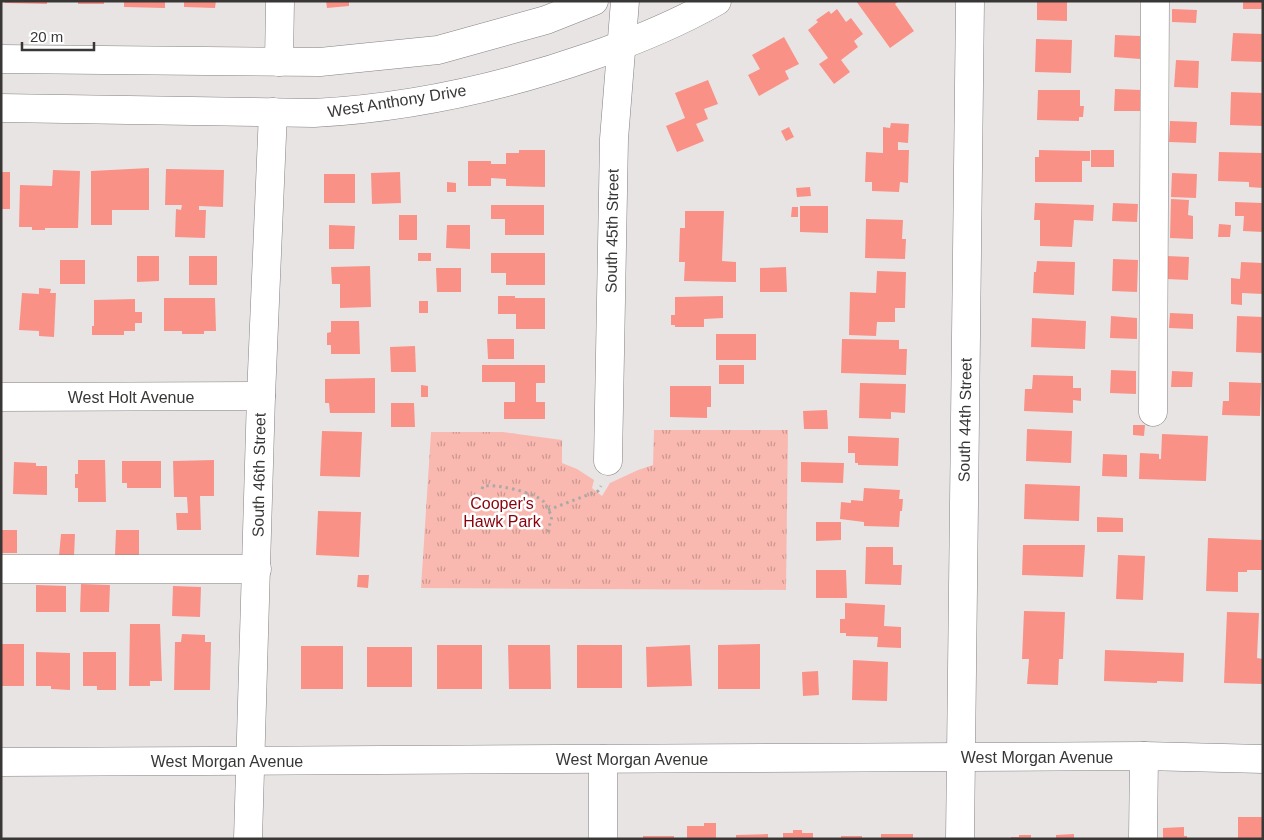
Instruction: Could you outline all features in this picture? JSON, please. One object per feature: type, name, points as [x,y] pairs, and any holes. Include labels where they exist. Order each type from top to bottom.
[{"type":"street","points":[[279,62],[280,1]]},
{"type":"street","points":[[1,59],[320,62],[438,50],[546,20],[594,1]]},
{"type":"street","name":"South 45th Street","points":[[608,461],[614,139],[625,1]]},
{"type":"street","name":"West Anthony Drive","points":[[1,108],[314,113],[356,111],[445,96],[549,71],[658,32],[717,1]]},
{"type":"street","name":"South 44th Street","points":[[960,839],[970,1]]},
{"type":"street","points":[[1153,412],[1155,1]]},
{"type":"street","name":"South 46th Street","points":[[248,839],[261,396],[273,112]]},
{"type":"street","name":"West Holt Avenue","points":[[1,397],[261,396]]},
{"type":"street","points":[[1,569],[257,569]]},
{"type":"street","points":[[1143,839],[1144,756]]},
{"type":"street","name":"West Morgan Avenue","points":[[1,762],[1144,756],[1263,759]]},
{"type":"street","points":[[603,759],[603,839]]},
{"type":"path","points":[[482,489],[483,486],[492,485],[514,490],[537,498],[545,503],[552,516],[547,535]]},
{"type":"path","points":[[548,510],[598,491]]},
{"type":"green space","name":"Cooper's Hawk Park","points":[[654,430],[788,430],[786,590],[421,588],[431,432],[503,432],[562,440],[562,463],[577,469],[594,480],[592,488],[602,496],[610,483],[653,465]]},
{"type":"building","points":[[5,1],[47,1],[47,4],[5,3]]},
{"type":"building","points":[[78,1],[104,1],[104,4],[78,4]]},
{"type":"building","points":[[124,1],[165,1],[165,8],[124,7]]},
{"type":"building","points":[[184,1],[216,1],[215,8],[184,7]]},
{"type":"building","points":[[326,1],[349,1],[349,6],[327,8]]},
{"type":"building","points":[[856,1],[899,1],[895,4],[914,31],[890,48]]},
{"type":"building","points":[[1037,1],[1067,1],[1067,21],[1037,20]]},
{"type":"building","points":[[1243,1],[1263,1],[1263,9],[1243,9]]},
{"type":"building","points":[[837,9],[846,22],[851,18],[863,34],[854,41],[858,47],[841,60],[850,72],[834,84],[819,64],[828,58],[808,30],[818,22],[816,20],[829,11],[831,14]]},
{"type":"building","points":[[1172,9],[1197,10],[1196,23],[1172,22]]},
{"type":"building","points":[[1233,33],[1263,34],[1263,62],[1231,61]]},
{"type":"building","points":[[1115,35],[1140,36],[1140,59],[1114,57]]},
{"type":"building","points":[[784,37],[799,64],[785,71],[789,79],[759,96],[748,75],[760,69],[752,55]]},
{"type":"building","points":[[1036,39],[1072,40],[1071,73],[1035,72]]},
{"type":"building","points":[[1176,60],[1199,61],[1198,88],[1174,87]]},
{"type":"building","points":[[708,80],[718,104],[704,109],[708,119],[696,124],[704,141],[677,152],[666,126],[685,118],[675,93]]},
{"type":"building","points":[[1115,89],[1142,90],[1141,111],[1114,111]]},
{"type":"building","points":[[1038,90],[1080,90],[1080,106],[1084,106],[1083,117],[1079,117],[1079,121],[1037,120]]},
{"type":"building","points":[[1231,92],[1263,93],[1263,126],[1230,125]]},
{"type":"building","points":[[1170,121],[1197,122],[1196,143],[1169,142]]},
{"type":"building","points":[[891,123],[909,124],[908,143],[898,142],[898,150],[909,150],[908,183],[900,182],[899,192],[872,191],[872,182],[865,182],[866,152],[883,153],[883,127],[890,128]]},
{"type":"building","points":[[789,127],[794,137],[786,141],[781,131]]},
{"type":"building","points":[[519,150],[545,150],[545,187],[506,186],[506,179],[491,178],[491,186],[468,186],[468,161],[491,161],[491,164],[506,164],[506,153],[519,153]]},
{"type":"building","points":[[1039,150],[1090,151],[1090,161],[1082,161],[1082,182],[1035,182],[1035,157],[1039,157]]},
{"type":"building","points":[[1091,150],[1114,150],[1114,167],[1091,167]]},
{"type":"building","points":[[1219,152],[1263,153],[1263,188],[1249,187],[1249,182],[1218,181]]},
{"type":"building","points":[[149,168],[149,210],[112,210],[112,225],[91,225],[91,171]]},
{"type":"building","points":[[166,169],[224,170],[223,207],[199,206],[199,210],[206,210],[205,238],[175,237],[176,209],[181,210],[182,205],[165,205]]},
{"type":"building","points":[[53,170],[80,171],[78,228],[32,230],[32,227],[19,227],[20,185],[52,186]]},
{"type":"building","points":[[1,172],[10,172],[10,209],[1,209]]},
{"type":"building","points":[[400,172],[401,203],[372,204],[371,173]]},
{"type":"building","points":[[1172,173],[1197,174],[1196,198],[1171,197]]},
{"type":"building","points":[[324,174],[355,174],[355,203],[324,203]]},
{"type":"building","points":[[447,182],[456,183],[456,192],[447,192]]},
{"type":"building","points":[[810,187],[811,196],[797,197],[796,188]]},
{"type":"building","points":[[1171,199],[1189,200],[1188,215],[1193,216],[1193,239],[1170,238]]},
{"type":"building","points":[[1235,202],[1263,203],[1263,232],[1243,231],[1244,216],[1235,216]]},
{"type":"building","points":[[1035,203],[1094,205],[1093,221],[1074,220],[1072,247],[1040,246],[1040,220],[1034,220]]},
{"type":"building","points":[[1113,203],[1138,204],[1137,222],[1112,221]]},
{"type":"building","points":[[491,205],[544,205],[544,235],[505,235],[505,219],[491,219]]},
{"type":"building","points":[[800,206],[828,206],[828,233],[800,232]]},
{"type":"building","points":[[792,207],[798,207],[798,217],[791,217]]},
{"type":"building","points":[[685,211],[724,211],[722,261],[736,262],[736,282],[684,281],[685,262],[679,262],[680,228],[685,228]]},
{"type":"building","points":[[399,215],[417,215],[417,240],[399,240]]},
{"type":"building","points":[[866,219],[903,220],[902,239],[906,239],[905,259],[865,258]]},
{"type":"building","points":[[1219,224],[1231,225],[1230,237],[1218,237]]},
{"type":"building","points":[[329,225],[355,226],[354,249],[329,249]]},
{"type":"building","points":[[447,225],[470,225],[470,249],[446,248]]},
{"type":"building","points":[[418,253],[431,253],[431,261],[418,261]]},
{"type":"building","points":[[491,253],[545,253],[545,285],[506,285],[506,273],[491,273]]},
{"type":"building","points":[[137,256],[159,256],[159,281],[137,282]]},
{"type":"building","points":[[189,256],[217,256],[217,285],[189,285]]},
{"type":"building","points":[[1167,256],[1189,257],[1188,280],[1166,279]]},
{"type":"building","points":[[1113,259],[1138,260],[1137,292],[1112,291]]},
{"type":"building","points":[[60,260],[85,260],[85,284],[60,284]]},
{"type":"building","points":[[1037,261],[1075,262],[1074,295],[1033,293],[1034,272],[1036,272]]},
{"type":"building","points":[[1241,262],[1263,263],[1263,294],[1242,293],[1242,305],[1231,304],[1231,278],[1240,279]]},
{"type":"building","points":[[370,266],[371,307],[340,308],[340,284],[332,284],[331,267]]},
{"type":"building","points":[[786,267],[787,292],[760,292],[760,268]]},
{"type":"building","points":[[436,268],[461,268],[461,292],[437,292]]},
{"type":"building","points":[[877,271],[906,272],[905,308],[895,308],[895,322],[877,322],[876,336],[849,335],[850,292],[876,293]]},
{"type":"building","points":[[39,288],[51,289],[50,293],[56,293],[54,337],[39,336],[39,331],[19,330],[22,293],[39,294]]},
{"type":"building","points":[[498,296],[545,298],[545,329],[516,329],[516,314],[498,314]]},
{"type":"building","points":[[723,296],[723,318],[704,319],[704,327],[675,327],[675,325],[671,325],[671,315],[675,315],[675,297]]},
{"type":"building","points":[[164,298],[215,298],[216,331],[204,331],[204,334],[182,334],[182,331],[164,331]]},
{"type":"building","points":[[135,299],[135,312],[142,312],[142,323],[135,323],[135,331],[124,331],[124,335],[92,335],[94,300]]},
{"type":"building","points":[[419,301],[428,301],[428,313],[419,313]]},
{"type":"building","points":[[1170,313],[1193,314],[1193,329],[1169,328]]},
{"type":"building","points":[[1111,316],[1137,318],[1137,339],[1110,338]]},
{"type":"building","points":[[1237,316],[1263,317],[1263,353],[1236,352]]},
{"type":"building","points":[[1032,318],[1086,321],[1085,349],[1031,347]]},
{"type":"building","points":[[331,321],[359,321],[360,354],[331,354],[331,345],[327,345],[327,333],[331,332]]},
{"type":"building","points":[[716,334],[756,334],[756,360],[716,360]]},
{"type":"building","points":[[487,339],[514,339],[514,359],[488,359]]},
{"type":"building","points":[[842,339],[899,340],[899,349],[907,349],[906,375],[841,373]]},
{"type":"building","points":[[415,346],[416,372],[391,372],[390,347]]},
{"type":"building","points":[[482,365],[545,365],[545,383],[536,383],[536,402],[545,402],[545,419],[504,419],[504,402],[515,402],[515,382],[482,382]]},
{"type":"building","points":[[719,365],[744,365],[744,384],[719,384]]},
{"type":"building","points":[[1111,370],[1136,371],[1136,394],[1110,393]]},
{"type":"building","points":[[1172,371],[1193,372],[1192,387],[1171,387]]},
{"type":"building","points":[[1033,375],[1073,376],[1073,388],[1081,388],[1081,401],[1073,400],[1073,413],[1024,411],[1025,389],[1032,389]]},
{"type":"building","points":[[375,378],[375,413],[330,413],[329,403],[325,403],[325,379]]},
{"type":"building","points":[[1229,382],[1261,383],[1260,416],[1222,415],[1223,401],[1229,401]]},
{"type":"building","points":[[860,383],[906,384],[905,413],[891,412],[891,419],[859,418]]},
{"type":"building","points":[[421,385],[428,386],[428,397],[421,397]]},
{"type":"building","points":[[670,386],[711,386],[711,407],[707,407],[707,418],[670,417]]},
{"type":"building","points":[[391,403],[414,403],[415,427],[391,427]]},
{"type":"building","points":[[827,410],[828,429],[804,429],[803,411]]},
{"type":"building","points":[[1133,425],[1145,425],[1144,436],[1133,435]]},
{"type":"building","points":[[1027,429],[1072,431],[1071,463],[1026,461]]},
{"type":"building","points":[[322,431],[362,432],[360,477],[320,476]]},
{"type":"building","points":[[1162,434],[1208,436],[1206,481],[1139,479],[1140,453],[1159,454],[1159,459],[1161,459]]},
{"type":"building","points":[[848,436],[899,438],[898,466],[858,465],[858,463],[855,463],[855,453],[848,453]]},
{"type":"building","points":[[1103,454],[1127,455],[1127,477],[1102,476]]},
{"type":"building","points":[[78,460],[105,460],[106,502],[78,502],[75,474],[78,474]]},
{"type":"building","points":[[214,460],[214,496],[200,496],[201,530],[177,530],[176,513],[188,513],[187,497],[174,497],[173,461]]},
{"type":"building","points":[[122,461],[161,461],[161,488],[127,488],[127,483],[122,483]]},
{"type":"building","points":[[14,462],[36,463],[36,466],[47,466],[47,495],[13,494]]},
{"type":"building","points":[[801,462],[844,463],[843,483],[801,482]]},
{"type":"building","points":[[1025,484],[1080,486],[1079,521],[1024,519]]},
{"type":"building","points":[[864,488],[900,490],[899,499],[903,499],[899,527],[864,526],[864,522],[840,519],[841,502],[851,503],[851,500],[863,501]]},
{"type":"building","points":[[318,511],[361,512],[359,557],[316,555]]},
{"type":"building","points":[[1097,517],[1123,518],[1123,532],[1097,532]]},
{"type":"building","points":[[816,522],[841,522],[841,540],[816,541]]},
{"type":"building","points":[[2,530],[17,530],[17,553],[2,553]]},
{"type":"building","points":[[116,530],[139,530],[139,555],[115,555]]},
{"type":"building","points":[[61,534],[75,534],[74,557],[59,556]]},
{"type":"building","points":[[1208,538],[1263,540],[1263,570],[1238,572],[1238,592],[1206,591]]},
{"type":"building","points":[[1023,545],[1085,545],[1083,577],[1022,575]]},
{"type":"building","points":[[866,547],[893,547],[893,565],[902,565],[901,585],[865,584]]},
{"type":"building","points":[[1118,555],[1145,556],[1143,600],[1116,599]]},
{"type":"building","points":[[816,570],[846,570],[847,598],[816,598]]},
{"type":"building","points":[[358,575],[369,575],[368,588],[357,587]]},
{"type":"building","points":[[81,584],[110,585],[109,612],[80,612]]},
{"type":"building","points":[[36,585],[66,586],[66,612],[36,612]]},
{"type":"building","points":[[173,586],[201,587],[200,617],[172,616]]},
{"type":"building","points":[[845,603],[885,605],[884,626],[901,627],[901,648],[877,647],[878,637],[846,636],[846,633],[840,633],[840,619],[845,619]]},
{"type":"building","points":[[1024,611],[1065,612],[1063,659],[1059,659],[1058,685],[1027,684],[1029,659],[1022,659]]},
{"type":"building","points":[[1227,612],[1259,613],[1257,658],[1263,659],[1263,684],[1224,683]]},
{"type":"building","points":[[130,624],[160,624],[162,681],[150,681],[150,686],[129,686]]},
{"type":"building","points":[[182,634],[205,635],[205,642],[211,642],[210,690],[174,690],[175,642],[181,642]]},
{"type":"building","points":[[1,644],[24,644],[24,686],[1,686]]},
{"type":"building","points":[[760,644],[760,689],[718,689],[718,645]]},
{"type":"building","points":[[437,645],[482,645],[482,689],[437,689]]},
{"type":"building","points":[[508,645],[550,645],[551,689],[509,689]]},
{"type":"building","points":[[577,645],[622,645],[622,688],[577,688]]},
{"type":"building","points":[[690,645],[692,686],[647,687],[646,647]]},
{"type":"building","points":[[301,646],[343,646],[343,689],[301,689]]},
{"type":"building","points":[[367,647],[412,647],[412,687],[367,687]]},
{"type":"building","points":[[1105,650],[1184,653],[1183,682],[1104,681]]},
{"type":"building","points":[[36,652],[70,653],[70,690],[51,689],[51,686],[36,686]]},
{"type":"building","points":[[83,652],[116,652],[116,690],[97,690],[97,686],[83,686]]},
{"type":"building","points":[[853,660],[888,662],[887,701],[852,700]]},
{"type":"building","points":[[818,671],[819,695],[803,696],[802,672]]},
{"type":"building","points":[[1238,817],[1263,817],[1263,839],[1238,839]]},
{"type":"building","points":[[704,823],[716,823],[716,839],[687,839],[687,826],[704,826]]},
{"type":"building","points":[[1184,827],[1184,836],[1187,836],[1187,839],[1163,839],[1163,828]]},
{"type":"building","points":[[793,830],[802,830],[802,833],[813,833],[813,839],[783,839],[783,833],[793,833]]},
{"type":"building","points":[[768,834],[768,839],[736,839],[736,835]]},
{"type":"building","points":[[881,834],[913,834],[913,839],[881,839]]},
{"type":"building","points":[[1074,834],[1074,839],[1056,839],[1056,835]]},
{"type":"building","points":[[1019,835],[1031,835],[1031,839],[1011,839],[1011,837],[1019,837]]},
{"type":"building","points":[[643,836],[674,836],[674,839],[643,839]]},
{"type":"building","points":[[841,836],[862,836],[862,839],[841,839]]}]
